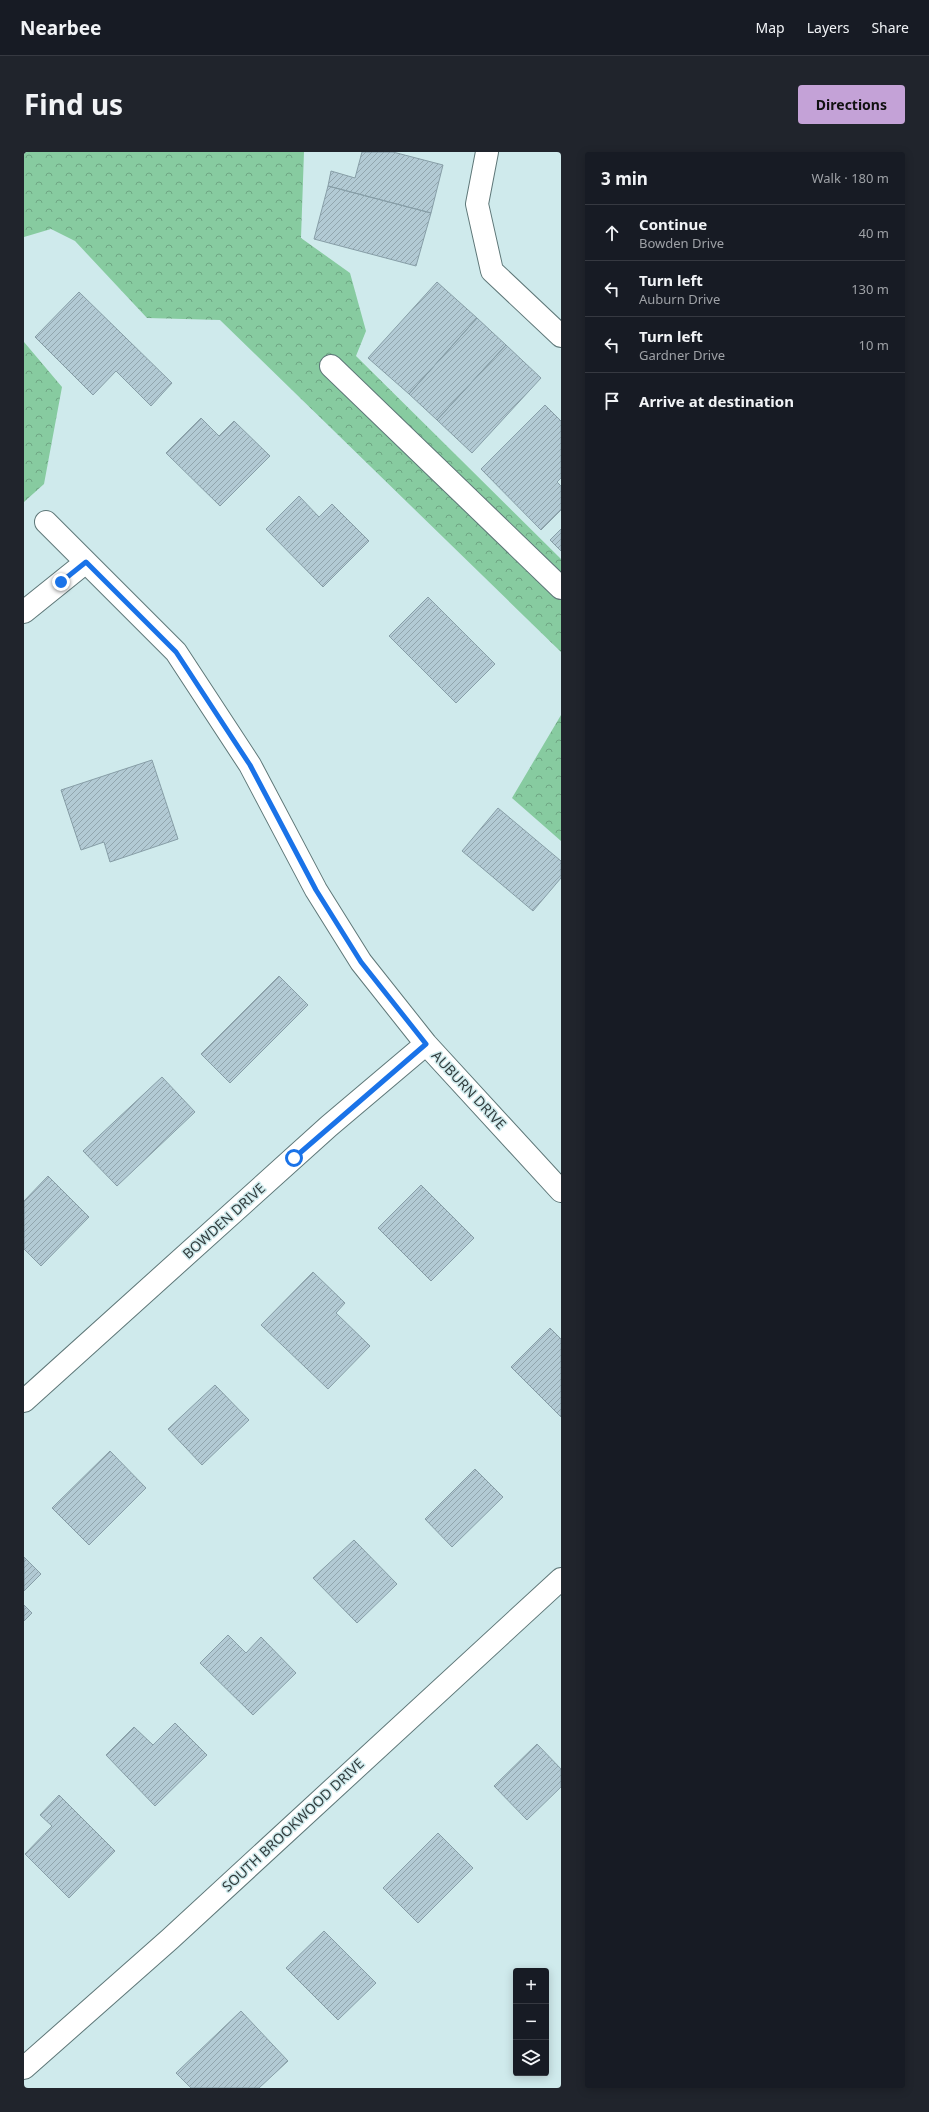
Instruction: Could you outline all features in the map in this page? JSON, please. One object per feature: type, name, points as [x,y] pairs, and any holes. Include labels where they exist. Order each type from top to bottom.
[{"type":"street","points":[[487,152],[477,204],[492,271],[561,336]]},
{"type":"street","points":[[331,366],[561,588]]},
{"type":"street","name":"AUBURN DRIVE","points":[[46,522],[176,652],[250,765],[316,890],[361,962],[426,1044],[561,1191]]},
{"type":"street","points":[[24,612],[86,562]]},
{"type":"street","name":"BOWDEN DRIVE","points":[[24,1401],[324,1132],[426,1044]]},
{"type":"street","name":"SOUTH BROOKWOOD DRIVE","points":[[24,2068],[170,1939],[561,1579]]},
{"type":"green space","points":[[24,152],[304,152],[301,238],[350,273],[366,331],[356,356],[561,559],[561,652],[220,320],[147,318],[75,241],[51,229],[24,237]]},
{"type":"green space","points":[[24,342],[62,387],[44,484],[24,502]]},
{"type":"green space","points":[[561,715],[561,841],[512,798]]},
{"type":"building","points":[[362,152],[393,152],[443,165],[431,213],[328,186],[331,171],[355,178]]},
{"type":"building","points":[[328,186],[431,213],[416,266],[314,239]]},
{"type":"building","points":[[437,282],[477,318],[409,394],[368,358]]},
{"type":"building","points":[[79,292],[172,383],[151,406],[116,371],[93,395],[35,337]]},
{"type":"building","points":[[477,318],[506,345],[437,420],[409,394]]},
{"type":"building","points":[[506,345],[541,378],[472,453],[437,420]]},
{"type":"building","points":[[545,405],[561,421],[561,478],[557,482],[561,486],[561,510],[541,530],[481,469]]},
{"type":"building","points":[[201,418],[219,436],[234,421],[270,456],[220,506],[166,453]]},
{"type":"building","points":[[299,496],[319,517],[332,504],[369,541],[323,587],[266,529]]},
{"type":"building","points":[[561,529],[561,551],[550,540]]},
{"type":"building","points":[[428,597],[495,664],[456,703],[389,636]]},
{"type":"building","points":[[152,760],[178,839],[110,862],[104,842],[81,850],[61,790]]},
{"type":"building","points":[[498,808],[561,861],[561,878],[533,911],[462,851]]},
{"type":"building","points":[[279,976],[308,1005],[230,1083],[201,1054]]},
{"type":"building","points":[[162,1077],[195,1112],[117,1186],[83,1151]]},
{"type":"building","points":[[48,1176],[89,1217],[41,1266],[24,1249],[24,1201]]},
{"type":"building","points":[[421,1185],[474,1238],[431,1281],[378,1228]]},
{"type":"building","points":[[313,1272],[345,1303],[336,1313],[370,1346],[328,1389],[261,1325]]},
{"type":"building","points":[[550,1328],[561,1339],[561,1417],[511,1367]]},
{"type":"building","points":[[215,1385],[249,1420],[202,1465],[168,1429]]},
{"type":"building","points":[[110,1451],[146,1488],[89,1545],[52,1508]]},
{"type":"building","points":[[475,1469],[503,1497],[452,1547],[425,1519]]},
{"type":"building","points":[[354,1540],[397,1584],[357,1623],[313,1578]]},
{"type":"building","points":[[24,1557],[41,1574],[24,1591]]},
{"type":"building","points":[[24,1605],[32,1613],[24,1621]]},
{"type":"building","points":[[228,1635],[246,1653],[261,1637],[296,1673],[253,1715],[200,1663]]},
{"type":"building","points":[[175,1723],[207,1755],[155,1806],[106,1755],[134,1727],[153,1745]]},
{"type":"building","points":[[537,1744],[561,1769],[561,1787],[527,1820],[494,1786]]},
{"type":"building","points":[[59,1795],[115,1851],[69,1898],[25,1854],[52,1826],[40,1815]]},
{"type":"building","points":[[438,1833],[473,1868],[418,1923],[383,1888]]},
{"type":"building","points":[[324,1931],[376,1983],[338,2020],[286,1968]]},
{"type":"building","points":[[241,2011],[288,2061],[259,2088],[191,2088],[176,2073]]},
{"type":"route","points":[[61,582],[86,562],[176,652],[250,765],[316,890],[361,962],[426,1044],[329,1126],[294,1158]]}]
